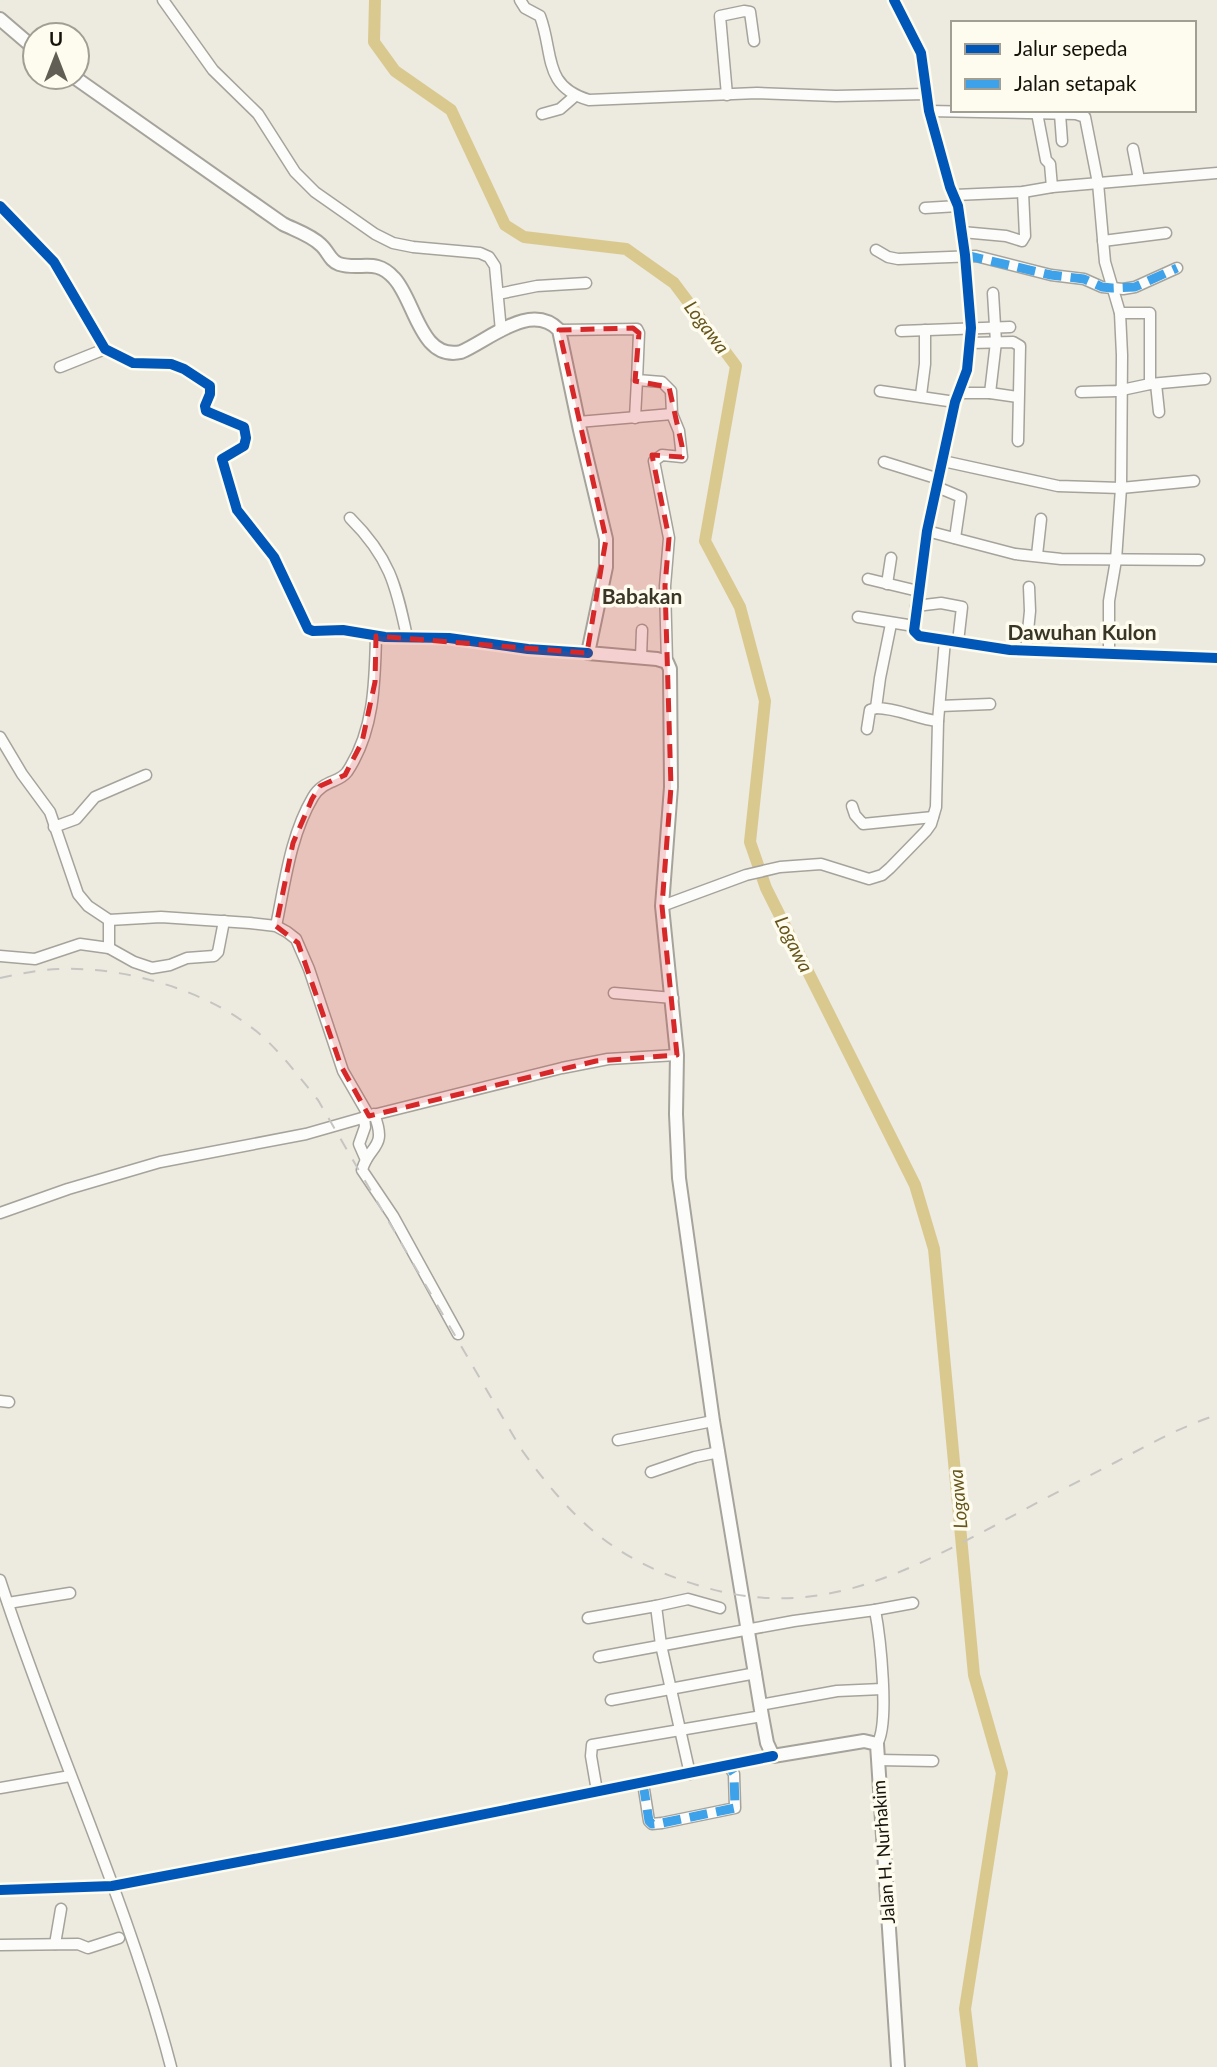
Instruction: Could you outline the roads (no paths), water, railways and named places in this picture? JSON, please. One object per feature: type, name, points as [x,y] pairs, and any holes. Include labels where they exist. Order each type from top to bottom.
[{"type":"main road","points":[[0,19],[21,37]]},
{"type":"main road","points":[[91,89],[283,224],[317,241],[327,250],[334,262],[342,265],[378,266],[387,271],[399,284],[429,342],[437,349],[451,354],[461,352],[518,322],[533,319],[549,321],[559,330],[607,550],[606,567],[588,653],[657,659],[667,662],[670,669],[671,787],[662,906],[677,1055],[679,1178],[713,1422],[767,1742],[773,1756],[864,1741],[877,1744]]},
{"type":"main road","name":"Jalan H. Nurhakim","points":[[877,1744],[898,2067]]},
{"type":"street","points":[[163,0],[213,70],[258,114],[295,173],[309,187],[356,221],[393,243],[486,255],[493,261],[501,331]]},
{"type":"street","points":[[520,0],[525,8],[540,16],[553,69],[566,91],[589,100],[727,95],[926,94]]},
{"type":"street","points":[[894,0],[921,53],[929,111],[950,187],[958,206],[971,328],[967,370],[927,531],[916,606],[915,633],[919,636],[958,642],[1026,650],[1217,658]]},
{"type":"street","points":[[727,95],[720,16],[750,12],[754,41]]},
{"type":"street","points":[[542,114],[560,109],[575,96]]},
{"type":"street","points":[[929,111],[951,111]]},
{"type":"street","points":[[989,112],[1081,114],[1085,117],[1098,183],[1105,262],[1120,313],[1123,390],[1121,488],[1116,560],[1109,601],[1109,654]]},
{"type":"street","points":[[1037,113],[1046,160],[1050,164],[1052,187]]},
{"type":"street","points":[[1060,114],[1062,141]]},
{"type":"street","points":[[1133,149],[1139,179]]},
{"type":"street","points":[[955,195],[1023,192],[1052,187],[1217,173]]},
{"type":"street","points":[[962,232],[1006,236],[1022,241],[1025,236],[1023,192]]},
{"type":"street","points":[[0,206],[54,262],[105,349],[133,363],[171,365],[191,373],[210,386],[206,411],[241,425],[246,430],[244,446],[222,459],[237,510],[274,557],[306,626],[313,631],[343,630],[376,636],[449,638],[528,649],[588,653]]},
{"type":"street","points":[[925,208],[958,206]]},
{"type":"street","points":[[1103,241],[1166,233]]},
{"type":"street","points":[[876,250],[888,257],[907,259],[965,255],[1051,275],[1084,279],[1102,287],[1112,288],[1135,286],[1177,268]]},
{"type":"street","points":[[498,294],[543,285],[586,283]]},
{"type":"street","points":[[990,393],[996,342],[993,293]]},
{"type":"street","points":[[1120,313],[1150,313],[1153,384],[1159,412]]},
{"type":"street","points":[[901,331],[1010,327]]},
{"type":"street","points":[[559,330],[637,329],[639,335],[635,418]]},
{"type":"street","points":[[921,395],[925,330]]},
{"type":"street","points":[[970,343],[1013,342],[1020,346],[1018,441]]},
{"type":"street","points":[[60,367],[105,349]]},
{"type":"street","points":[[1081,392],[1123,390],[1205,379]]},
{"type":"street","points":[[637,380],[665,383],[671,391],[682,457],[662,455],[654,461],[669,538],[665,586],[667,662]]},
{"type":"street","points":[[880,391],[958,398],[990,393],[1018,397]]},
{"type":"street","points":[[578,422],[673,414]]},
{"type":"street","points":[[943,461],[1058,486],[1121,488],[1194,481]]},
{"type":"street","points":[[884,462],[938,483],[961,497],[955,538]]},
{"type":"street","points":[[350,518],[377,550],[390,572],[399,598],[407,637]]},
{"type":"street","points":[[1037,555],[1041,519]]},
{"type":"street","points":[[927,531],[1001,552],[1061,559],[1199,560]]},
{"type":"street","points":[[887,584],[891,558]]},
{"type":"street","points":[[869,579],[918,591]]},
{"type":"street","points":[[1026,650],[1030,611],[1029,587]]},
{"type":"street","points":[[916,606],[941,603],[962,607],[958,642]]},
{"type":"street","points":[[858,617],[914,626]]},
{"type":"street","points":[[876,708],[891,624]]},
{"type":"street","points":[[641,657],[642,630]]},
{"type":"street","points":[[276,926],[293,843],[312,799],[320,786],[345,775],[362,742],[370,716],[375,682],[376,636]]},
{"type":"street","points":[[662,906],[746,875],[780,867],[821,864],[861,878],[875,878],[890,868],[926,831],[933,817],[937,796],[938,721],[945,640]]},
{"type":"street","points":[[940,706],[990,704]]},
{"type":"street","points":[[867,729],[870,710],[876,708],[938,721]]},
{"type":"street","points":[[0,737],[22,774],[50,812],[78,894],[109,920],[142,916],[276,926],[296,939],[309,969],[341,1066],[369,1116],[378,1124],[379,1142],[362,1170],[393,1216],[458,1334]]},
{"type":"street","points":[[54,827],[76,819],[95,797],[146,775]]},
{"type":"street","points":[[852,806],[855,815],[863,824],[933,817]]},
{"type":"street","points":[[109,920],[109,948]]},
{"type":"street","points":[[0,956],[35,959],[80,944],[109,948],[134,962],[152,968],[187,958],[214,956],[218,952],[224,921]]},
{"type":"street","points":[[614,993],[673,998]]},
{"type":"street","points":[[0,1213],[68,1189],[160,1162],[306,1134],[596,1061],[677,1055]]},
{"type":"street","points":[[366,1160],[359,1144],[369,1116]]},
{"type":"street","points":[[618,1440],[713,1422]]},
{"type":"street","points":[[651,1472],[719,1452]]},
{"type":"street","points":[[0,1580],[150,1987],[171,2067]]},
{"type":"street","points":[[8,1603],[71,1593]]},
{"type":"street","points":[[589,1618],[688,1599],[720,1608]]},
{"type":"street","points":[[599,1657],[748,1629],[913,1603]]},
{"type":"street","points":[[656,1606],[678,1731],[690,1774]]},
{"type":"street","points":[[875,1610],[883,1689],[881,1738],[877,1744]]},
{"type":"street","points":[[611,1700],[756,1673]]},
{"type":"street","points":[[597,1791],[591,1756],[592,1745],[678,1731],[837,1691],[883,1689]]},
{"type":"street","points":[[0,1890],[112,1886],[773,1756]]},
{"type":"street","points":[[878,1760],[933,1761]]},
{"type":"street","points":[[643,1783],[649,1822],[656,1824],[685,1819],[735,1808],[734,1774],[730,1766]]},
{"type":"street","points":[[0,1788],[70,1776]]},
{"type":"street","points":[[55,1944],[61,1909]]},
{"type":"street","points":[[0,1945],[80,1944],[88,1948],[119,1938]]},
{"type":"waterway","name":"Logawa","points":[[375,0],[374,42],[395,71],[451,110],[505,225],[524,237],[626,249],[674,283],[736,366],[705,541],[740,607],[765,701],[750,842],[766,888],[915,1185],[934,1249],[974,1675],[1002,1773],[965,2009],[972,2067]]},
{"type":"railway","points":[[0,978],[58,969],[84,969],[139,977],[193,994],[218,1006],[262,1036],[318,1100],[521,1449],[558,1496],[596,1534],[641,1563],[667,1575],[738,1595],[778,1598],[815,1596],[851,1588],[922,1562],[1165,1436],[1217,1415]]},
{"type":"district","name":"Babakan","points":[[642,597]]},
{"type":"district","name":"Dawuhan Kulon","points":[[1082,633]]}]
